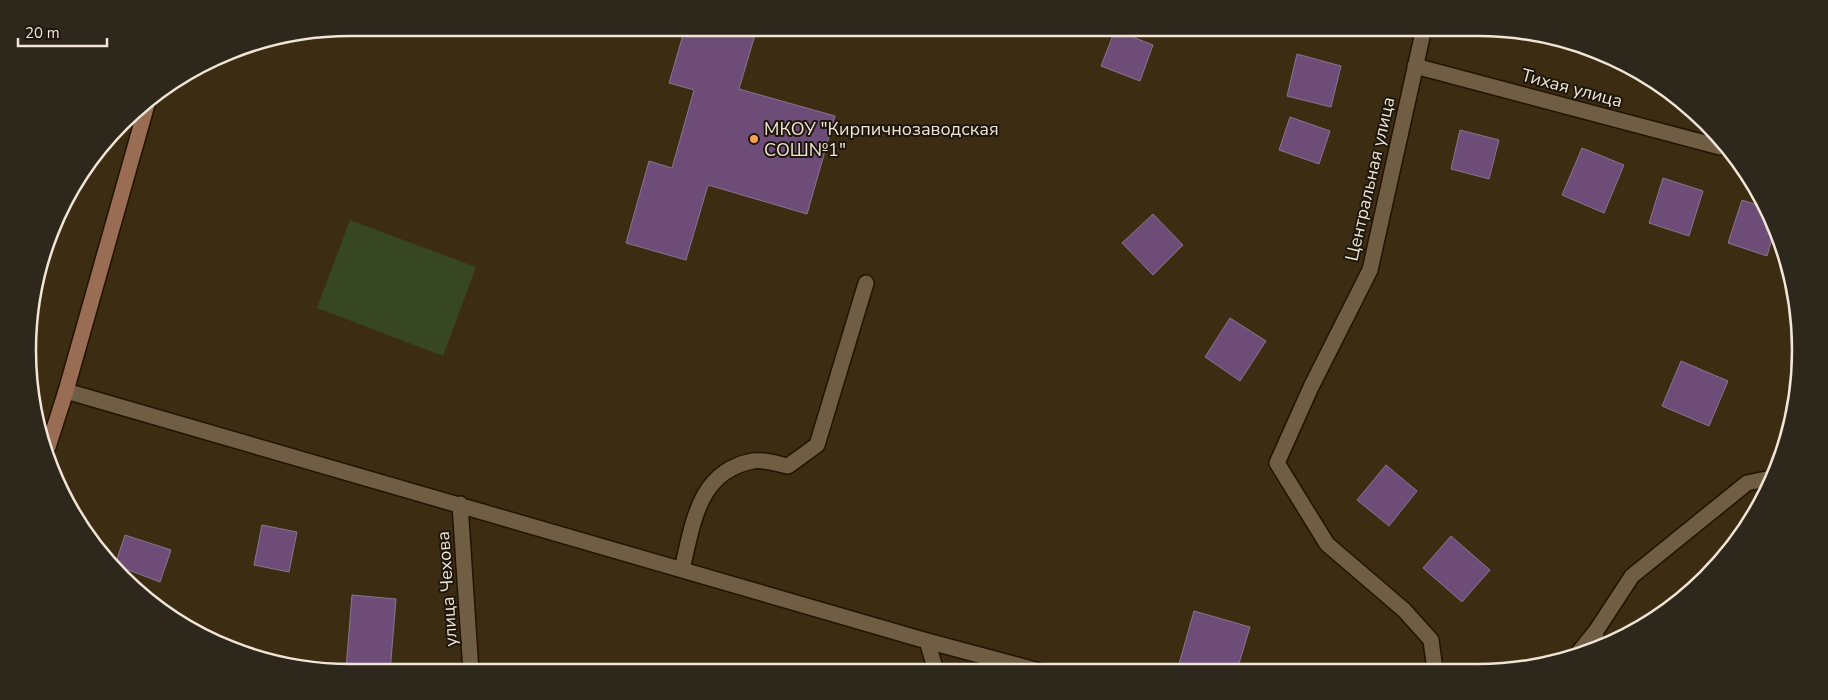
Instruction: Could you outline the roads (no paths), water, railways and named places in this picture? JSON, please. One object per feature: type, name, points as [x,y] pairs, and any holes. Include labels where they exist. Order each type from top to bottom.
[{"type":"street","name":"Центральная улица","points":[[1422,36],[1370,270],[1311,387],[1277,463],[1327,544],[1404,610],[1431,640],[1434,664]]},
{"type":"street","name":"Тихая улица","points":[[1415,66],[1716,146]]},
{"type":"street","points":[[49,437],[66,391],[145,113]]},
{"type":"street","points":[[682,569],[697,508],[718,475],[754,460],[788,466],[817,446],[866,283]]},
{"type":"street","points":[[66,391],[927,641],[1013,664]]},
{"type":"street","points":[[1585,645],[1632,576],[1747,483],[1763,480]]},
{"type":"street","name":"улица Чехова","points":[[460,504],[470,664]]},
{"type":"street","points":[[1595,641],[1596,631]]},
{"type":"street","points":[[927,641],[934,664]]},
{"type":"place","name":"МКОУ \"Кирпичнозаводская СОШ№1\"","points":[[754,139]]}]
